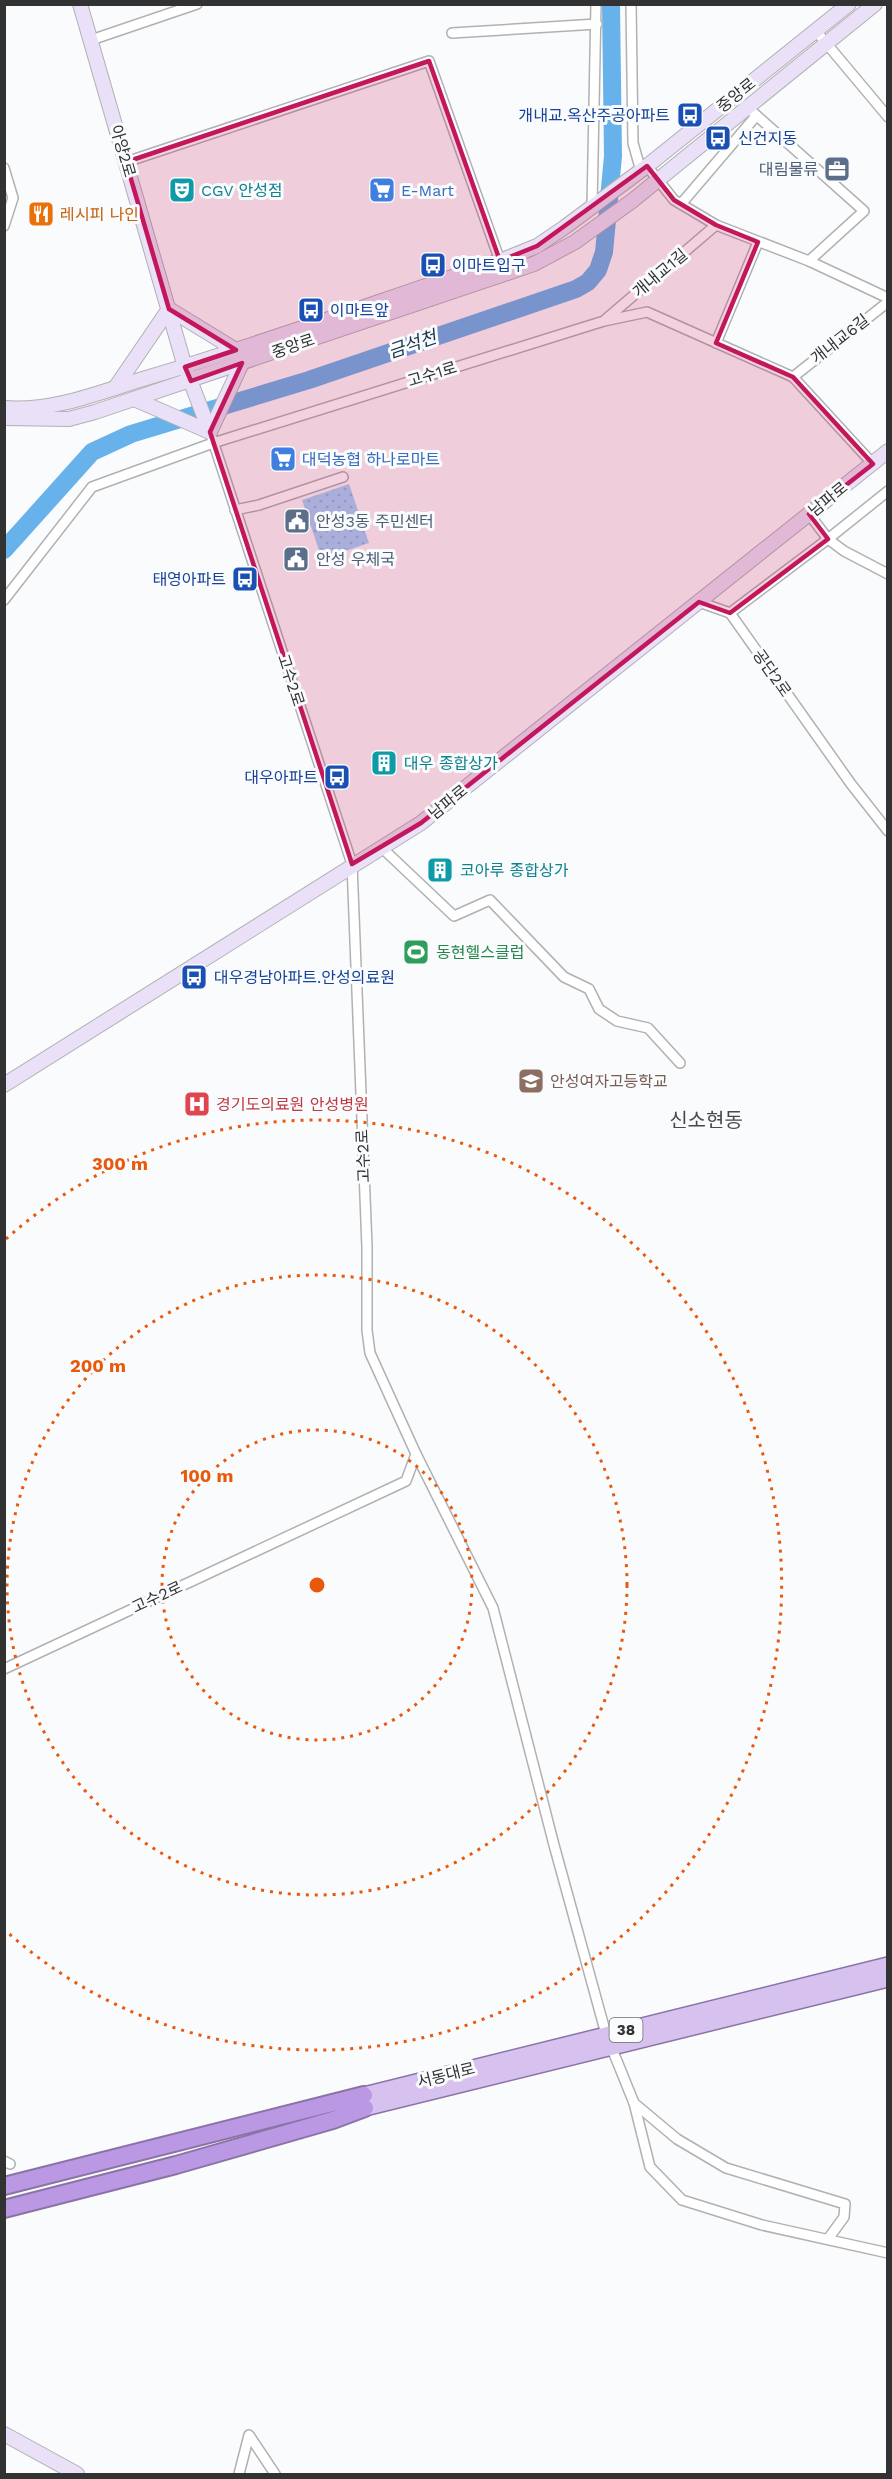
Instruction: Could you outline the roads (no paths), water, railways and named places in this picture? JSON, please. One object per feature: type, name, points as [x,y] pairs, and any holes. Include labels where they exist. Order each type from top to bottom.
[{"type":"highway","points":[[6,2167],[313,2098],[339,2095],[364,2102]]},
{"type":"highway","points":[[4,2209],[176,2165],[333,2120],[364,2102]]},
{"type":"highway","name":"서동대로","points":[[4,2186],[364,2102]]},
{"type":"highway","name":"서동대로","points":[[4,2199],[364,2102]]},
{"type":"main road","name":"서동대로","points":[[364,2102],[608,2041],[888,1965]]},
{"type":"main road","name":"서동대로","points":[[608,2041],[888,1979]]},
{"type":"street","name":"아양2로","points":[[80,4],[185,367]]},
{"type":"street","points":[[91,40],[197,4]]},
{"type":"street","points":[[591,207],[596,4]]},
{"type":"street","points":[[631,4],[633,143],[644,169],[657,179],[674,200],[716,225],[809,261],[888,300]]},
{"type":"street","name":"중앙로","points":[[4,408],[51,406],[185,367],[500,261],[537,246],[644,169],[849,4]]},
{"type":"street","name":"중앙로","points":[[4,417],[69,419],[134,399],[193,386],[242,363],[534,264],[575,242],[751,111],[875,4]]},
{"type":"street","points":[[452,33],[597,24]]},
{"type":"street","points":[[816,31],[888,117]]},
{"type":"street","points":[[126,162],[429,61],[500,261]]},
{"type":"street","points":[[878,105],[888,98]]},
{"type":"street","points":[[681,204],[751,111],[864,211],[809,261]]},
{"type":"street","points":[[4,168],[13,198],[4,226]]},
{"type":"street","name":"개내교1길","points":[[604,321],[716,225]]},
{"type":"street","points":[[716,343],[758,242]]},
{"type":"street","name":"개내교6길","points":[[793,377],[888,300]]},
{"type":"street","points":[[115,387],[169,309],[236,350]]},
{"type":"street","name":"고수1로","points":[[4,600],[92,487],[212,437],[604,321],[647,312],[793,377],[873,464]]},
{"type":"street","points":[[134,399],[212,437],[242,363]]},
{"type":"street","name":"고수2로","points":[[4,1669],[406,1481],[417,1454],[370,1353],[367,1330],[367,1247],[352,864],[212,437],[185,367]]},
{"type":"street","name":"남파로","points":[[4,1085],[352,864],[421,823],[888,452]]},
{"type":"street","points":[[236,510],[259,505],[343,477]]},
{"type":"street","points":[[699,602],[730,613],[828,539],[888,490]]},
{"type":"street","points":[[809,514],[828,539],[844,551],[888,574]]},
{"type":"street","name":"공단2로","points":[[730,613],[851,784],[888,831]]},
{"type":"street","points":[[381,847],[454,916],[490,900],[564,977],[589,988],[599,1009],[617,1022],[648,1028],[680,1063]]},
{"type":"street","points":[[417,1454],[493,1608],[554,1845],[608,2041],[634,2103],[650,2167],[682,2200],[762,2225],[888,2253]]},
{"type":"street","points":[[634,2103],[677,2139],[726,2168],[845,2204],[844,2217],[828,2239]]},
{"type":"street","points":[[239,2475],[249,2434],[275,2475]]},
{"type":"street","points":[[6,2438],[77,2475]]},
{"type":"waterway","name":"금석천","points":[[4,550],[92,452],[131,434],[309,380],[576,289],[588,282],[598,270],[604,252],[613,156],[611,4]]},
{"type":"place","name":"개내교.옥산주공아파트","points":[[690,115]]},
{"type":"place","name":"신건지동","points":[[718,138]]},
{"type":"place","name":"대림물류","points":[[837,169]]},
{"type":"place","name":"CGV 안성점","points":[[182,190]]},
{"type":"place","name":"E-Mart","points":[[382,190]]},
{"type":"place","name":"레시피 나인","points":[[41,214]]},
{"type":"place","name":"이마트입구","points":[[433,265]]},
{"type":"place","name":"이마트앞","points":[[311,310]]},
{"type":"place","name":"대덕농협 하나로마트","points":[[283,459]]},
{"type":"place","name":"안성3동 주민센터","points":[[297,521]]},
{"type":"place","name":"안성 우체국","points":[[296,559]]},
{"type":"place","name":"태영아파트","points":[[245,579]]},
{"type":"place","name":"대우 종합상가","points":[[384,763]]},
{"type":"place","name":"대우아파트","points":[[337,777]]},
{"type":"place","name":"코아루 종합상가","points":[[440,870]]},
{"type":"place","name":"동현헬스클럽","points":[[416,952]]},
{"type":"place","name":"대우경남아파트.안성의료원","points":[[194,977]]},
{"type":"place","name":"안성여자고등학교","points":[[531,1081]]},
{"type":"place","name":"경기도의료원 안성병원","points":[[197,1104]]},
{"type":"district","name":"신소현동","points":[[706,1120]]}]
